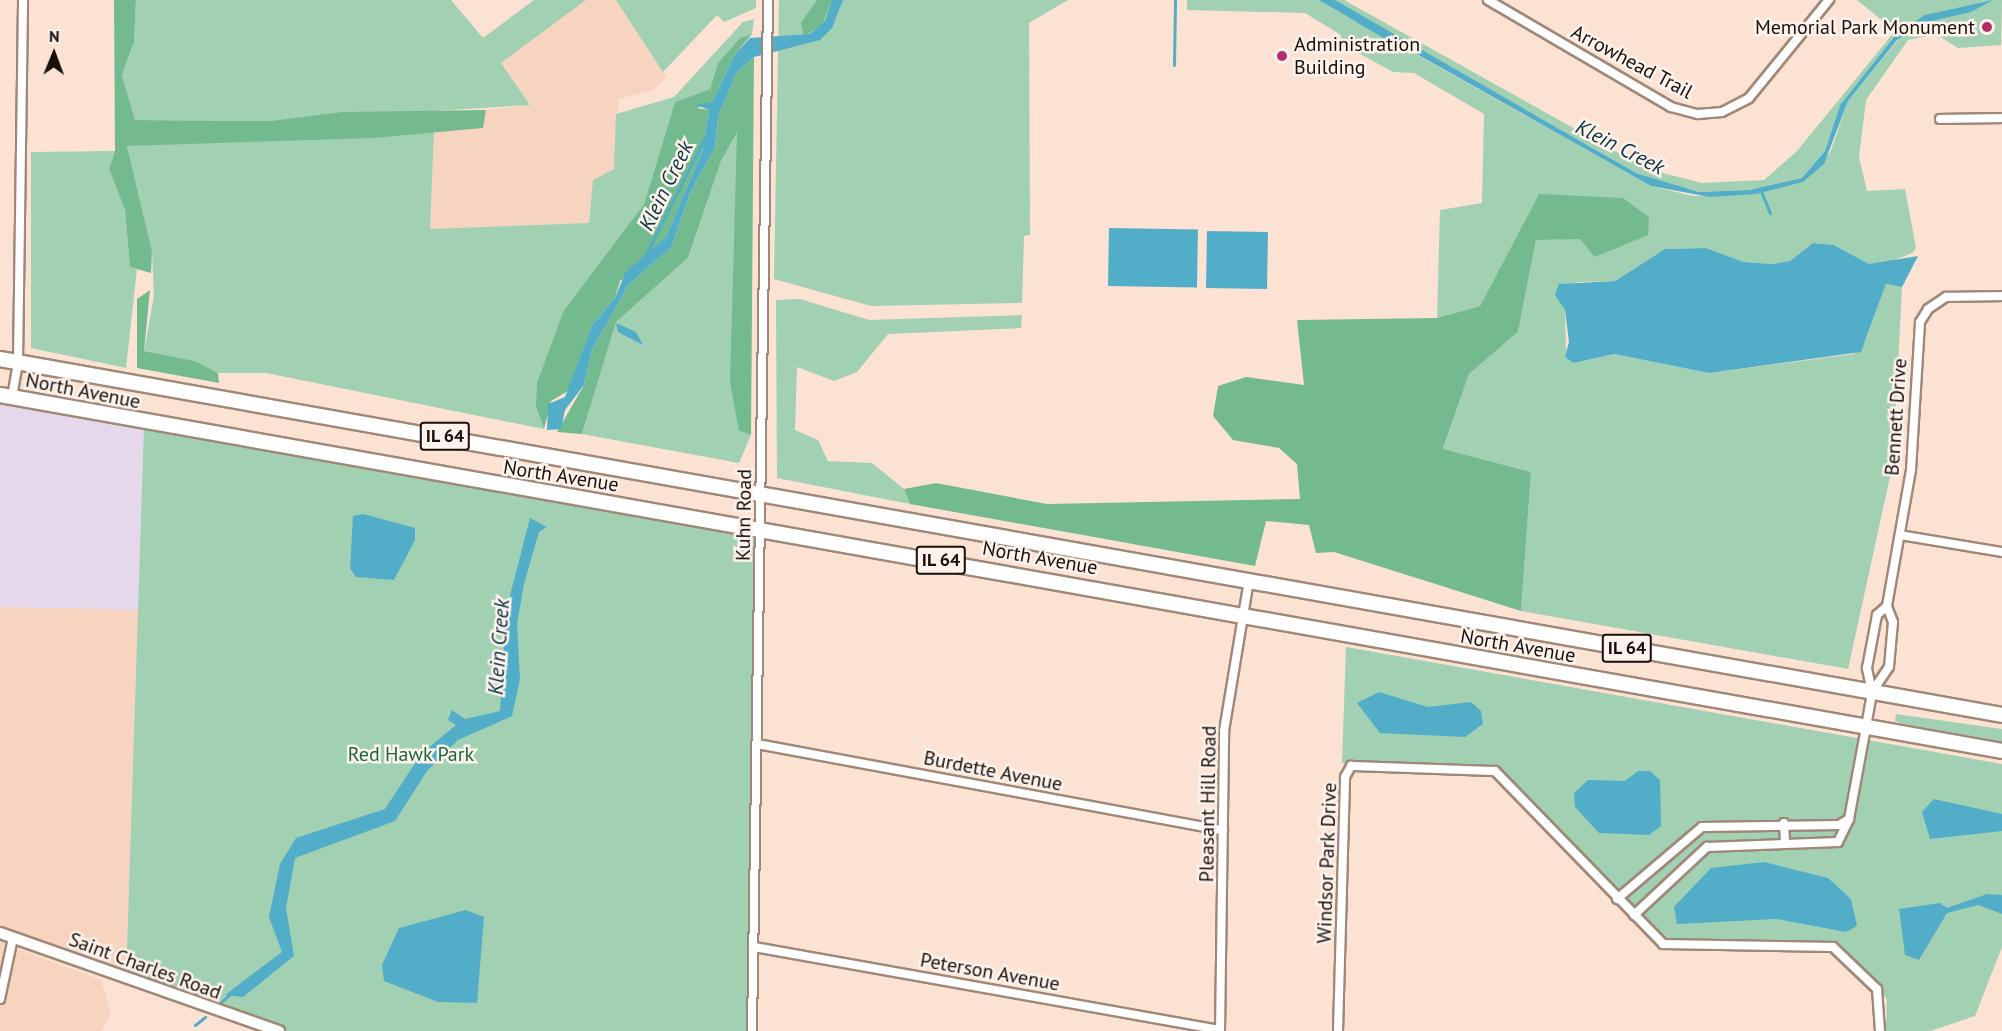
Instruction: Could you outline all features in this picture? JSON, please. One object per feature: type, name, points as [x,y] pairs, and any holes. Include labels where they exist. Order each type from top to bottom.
[{"type":"main road","name":"North Avenue","points":[[0,359],[2002,715]]},
{"type":"main road","name":"North Avenue","points":[[6,396],[760,528],[2002,751]]},
{"type":"street","points":[[6,396],[18,362],[23,0]]},
{"type":"street","name":"Kuhn Road","points":[[752,1031],[768,0]]},
{"type":"street","name":"Arrowhead Trail","points":[[1488,0],[1671,107],[1698,114],[1722,112],[1749,98],[1829,0]]},
{"type":"street","points":[[1940,119],[2002,118]]},
{"type":"street","name":"Bennett Drive","points":[[1872,692],[1889,667],[1893,622],[1887,606],[1911,470],[1920,322],[1928,309],[1946,297],[2002,296]]},
{"type":"street","points":[[1900,535],[2002,552]]},
{"type":"street","name":"Pleasant Hill Road","points":[[1220,1030],[1224,731],[1240,614],[1249,580]]},
{"type":"street","name":"Bennett Drive","points":[[1872,692],[1869,657],[1877,615],[1887,606]]},
{"type":"street","points":[[1634,915],[1707,847],[1838,842],[1849,819],[1872,692]]},
{"type":"street","name":"Burdette Avenue","points":[[757,744],[1223,830]]},
{"type":"street","name":"Windsor Park Drive","points":[[1338,1031],[1345,777],[1351,766],[1495,771],[1663,944],[1833,946],[1877,989],[1880,1031]]},
{"type":"street","points":[[1617,899],[1702,827],[1784,824],[1839,825],[1849,819]]},
{"type":"street","points":[[1784,824],[1785,844]]},
{"type":"street","name":"Saint Charles Road","points":[[0,933],[279,1031]]},
{"type":"street","points":[[0,999],[13,938]]},
{"type":"street","name":"Peterson Avenue","points":[[754,947],[1220,1030]]},
{"type":"shaded area","points":[[586,0],[616,0],[667,77],[653,90],[619,99],[614,169],[593,180],[589,223],[430,229],[434,132],[483,128],[486,110],[530,105],[501,63]]},
{"type":"shaded area","points":[[0,399],[144,425],[138,610],[0,607]]},
{"type":"shaded area","points":[[0,607],[138,610],[126,974],[0,929]]},
{"type":"shaded area","points":[[0,942],[101,980],[111,1013],[102,1031],[0,1031]]},
{"type":"green space","points":[[114,0],[136,0],[134,42],[122,75],[135,120],[271,121],[343,112],[486,110],[483,128],[373,138],[127,146],[152,251],[151,273],[130,267],[125,210],[109,169],[115,151]]},
{"type":"green space","points":[[136,0],[451,0],[483,38],[534,0],[586,0],[501,63],[530,105],[271,121],[135,120],[122,75],[134,42]]},
{"type":"green space","points":[[616,0],[756,0],[756,8],[724,22],[717,15],[663,72]]},
{"type":"green space","points":[[779,0],[1068,0],[1029,23],[1030,235],[1024,236],[1022,303],[871,306],[774,279]]},
{"type":"green space","points":[[817,0],[832,0],[822,25],[804,36],[801,23]]},
{"type":"green space","points":[[1187,0],[1344,0],[1647,169],[1702,183],[1764,180],[1797,151],[1895,31],[1857,0],[2002,0],[2001,45],[1958,48],[1936,34],[1908,40],[1866,100],[1859,157],[1867,191],[1905,189],[1916,248],[1912,253],[1885,264],[1869,264],[1834,245],[1813,243],[1790,261],[1772,264],[1744,262],[1706,248],[1665,249],[1615,281],[1577,282],[1556,295],[1565,310],[1566,349],[1574,363],[1614,354],[1709,373],[1854,354],[1865,342],[1886,284],[1902,287],[1893,463],[1848,669],[1521,611],[1531,472],[1443,450],[1469,374],[1518,332],[1536,240],[1648,235],[1539,194],[1480,306],[1437,318],[1440,210],[1482,203],[1484,114],[1414,73],[1393,72],[1340,43],[1341,35],[1305,13],[1187,10]],"holes":[[[1338,2],[1636,173],[1699,192],[1749,190],[1802,178],[1825,151],[1840,105],[1895,35],[1901,36],[1848,101],[1830,153],[1803,182],[1757,194],[1693,196],[1651,186],[1405,48],[1395,45],[1391,50],[1386,39],[1332,8]]]},
{"type":"green space","points":[[754,19],[752,34],[740,38],[718,63],[710,89],[675,102],[644,204],[564,310],[536,407],[544,429],[266,373],[218,373],[194,361],[144,351],[154,296],[152,251],[127,146],[434,132],[430,229],[589,223],[593,180],[614,169],[616,114],[674,97],[743,22]]},
{"type":"green space","points":[[752,34],[735,54],[712,102],[697,108],[709,110],[702,152],[666,237],[620,281],[615,298],[592,325],[568,391],[551,401],[544,429],[536,407],[537,383],[564,310],[644,204],[675,102],[710,89],[718,63],[740,38]]},
{"type":"green space","points":[[754,57],[751,435],[739,431],[730,382],[737,133],[721,161],[688,258],[616,322],[582,434],[557,432],[584,385],[592,350],[629,284],[671,248],[691,191],[715,148],[718,117],[737,72]]},
{"type":"green space","points":[[738,132],[739,431],[751,435],[739,463],[582,434],[616,322],[688,258],[721,161]]},
{"type":"green space","points":[[115,151],[109,169],[125,210],[130,267],[137,269],[126,368],[31,348],[31,152]]},
{"type":"green space","points":[[1539,194],[1623,198],[1649,217],[1648,235],[1595,257],[1580,239],[1536,240],[1518,332],[1469,374],[1443,449],[1531,472],[1521,611],[1334,552],[1316,553],[1309,525],[1266,521],[1255,566],[910,504],[904,489],[936,483],[1047,504],[1300,499],[1297,464],[1279,448],[1233,440],[1213,416],[1218,386],[1246,377],[1304,385],[1297,320],[1437,318],[1480,306]]},
{"type":"green space","points":[[150,290],[144,351],[195,361],[218,373],[219,383],[137,368],[137,299]]},
{"type":"green space","points":[[800,299],[869,320],[1022,315],[1021,328],[888,334],[857,372],[834,381],[797,367],[795,430],[818,440],[828,461],[872,463],[904,489],[910,504],[777,478],[776,300]]},
{"type":"green space","name":"Red Hawk Park","points":[[144,425],[757,533],[752,1031],[277,1031],[126,979]]},
{"type":"green space","points":[[1346,647],[2002,764],[2002,947],[1975,1016],[1930,1031],[1886,1031],[1887,1000],[1873,978],[1837,944],[1665,940],[1495,767],[1342,763]]},
{"type":"green space","points":[[1896,714],[2002,729],[2002,742],[1904,724],[1895,721]]},
{"type":"water","points":[[832,0],[843,0],[832,28],[820,40],[754,57],[737,72],[718,117],[715,148],[691,191],[671,248],[629,284],[592,350],[584,385],[565,410],[561,429],[547,430],[548,404],[565,397],[592,325],[615,298],[625,273],[666,237],[702,152],[709,110],[696,105],[712,102],[735,54],[750,38],[810,34],[825,21]]},
{"type":"water","points":[[1319,0],[1335,0],[1636,173],[1699,192],[1749,190],[1802,178],[1825,151],[1840,105],[1897,33],[1925,15],[1993,0],[1971,12],[1923,23],[1897,40],[1848,101],[1824,164],[1803,182],[1757,194],[1710,197],[1651,186],[1406,48],[1395,45],[1386,55],[1385,39]]},
{"type":"water","points":[[1109,228],[1198,230],[1197,288],[1108,286]]},
{"type":"water","points":[[1207,231],[1268,232],[1267,289],[1206,288]]},
{"type":"water","points":[[1813,243],[1834,245],[1869,264],[1918,256],[1902,287],[1886,284],[1861,352],[1709,373],[1614,354],[1574,363],[1565,357],[1569,342],[1565,310],[1555,295],[1559,284],[1615,281],[1665,249],[1706,248],[1744,262],[1772,264],[1790,261]]},
{"type":"water","points":[[616,323],[636,332],[643,345],[618,332]]},
{"type":"water","points":[[363,514],[415,528],[415,540],[394,580],[356,577],[350,568],[353,516]]},
{"type":"water","points":[[530,518],[547,527],[539,532],[524,584],[517,624],[520,679],[512,716],[458,740],[427,771],[395,821],[295,858],[286,908],[294,956],[243,997],[225,995],[282,952],[269,917],[280,864],[296,838],[385,809],[421,754],[456,725],[448,720],[452,710],[465,719],[500,711],[506,611]]},
{"type":"water","points":[[1379,692],[1428,707],[1471,702],[1481,711],[1483,724],[1465,737],[1380,733],[1357,703]]},
{"type":"water","points":[[1638,771],[1650,771],[1660,780],[1661,826],[1649,835],[1599,833],[1575,807],[1574,793],[1588,780],[1625,781]]},
{"type":"water","points":[[1934,799],[2002,814],[2002,831],[1930,839],[1922,812]]},
{"type":"water","points":[[1764,862],[1828,878],[1851,899],[1857,926],[1846,932],[1776,919],[1677,924],[1674,907],[1711,868]]},
{"type":"water","points":[[1987,894],[2002,895],[2002,914],[1978,905],[1947,913],[1919,960],[1905,955],[1899,909],[1940,903],[1947,908]]},
{"type":"water","points":[[466,910],[484,917],[477,1003],[438,1002],[384,981],[382,965],[399,928]]},
{"type":"waterway","points":[[1174,65],[1175,0]]},
{"type":"waterway","name":"Klein Creek","points":[[643,260],[704,139]]},
{"type":"waterway","points":[[1761,191],[1770,213]]},
{"type":"waterway","name":"Klein Creek","points":[[217,1006],[230,994]]},
{"type":"waterway","name":"Klein Creek","points":[[195,1025],[205,1017]]},
{"type":"place","name":"Memorial Park Monument","points":[[1987,27]]},
{"type":"place","name":"Administration Building","points":[[1282,56]]}]
